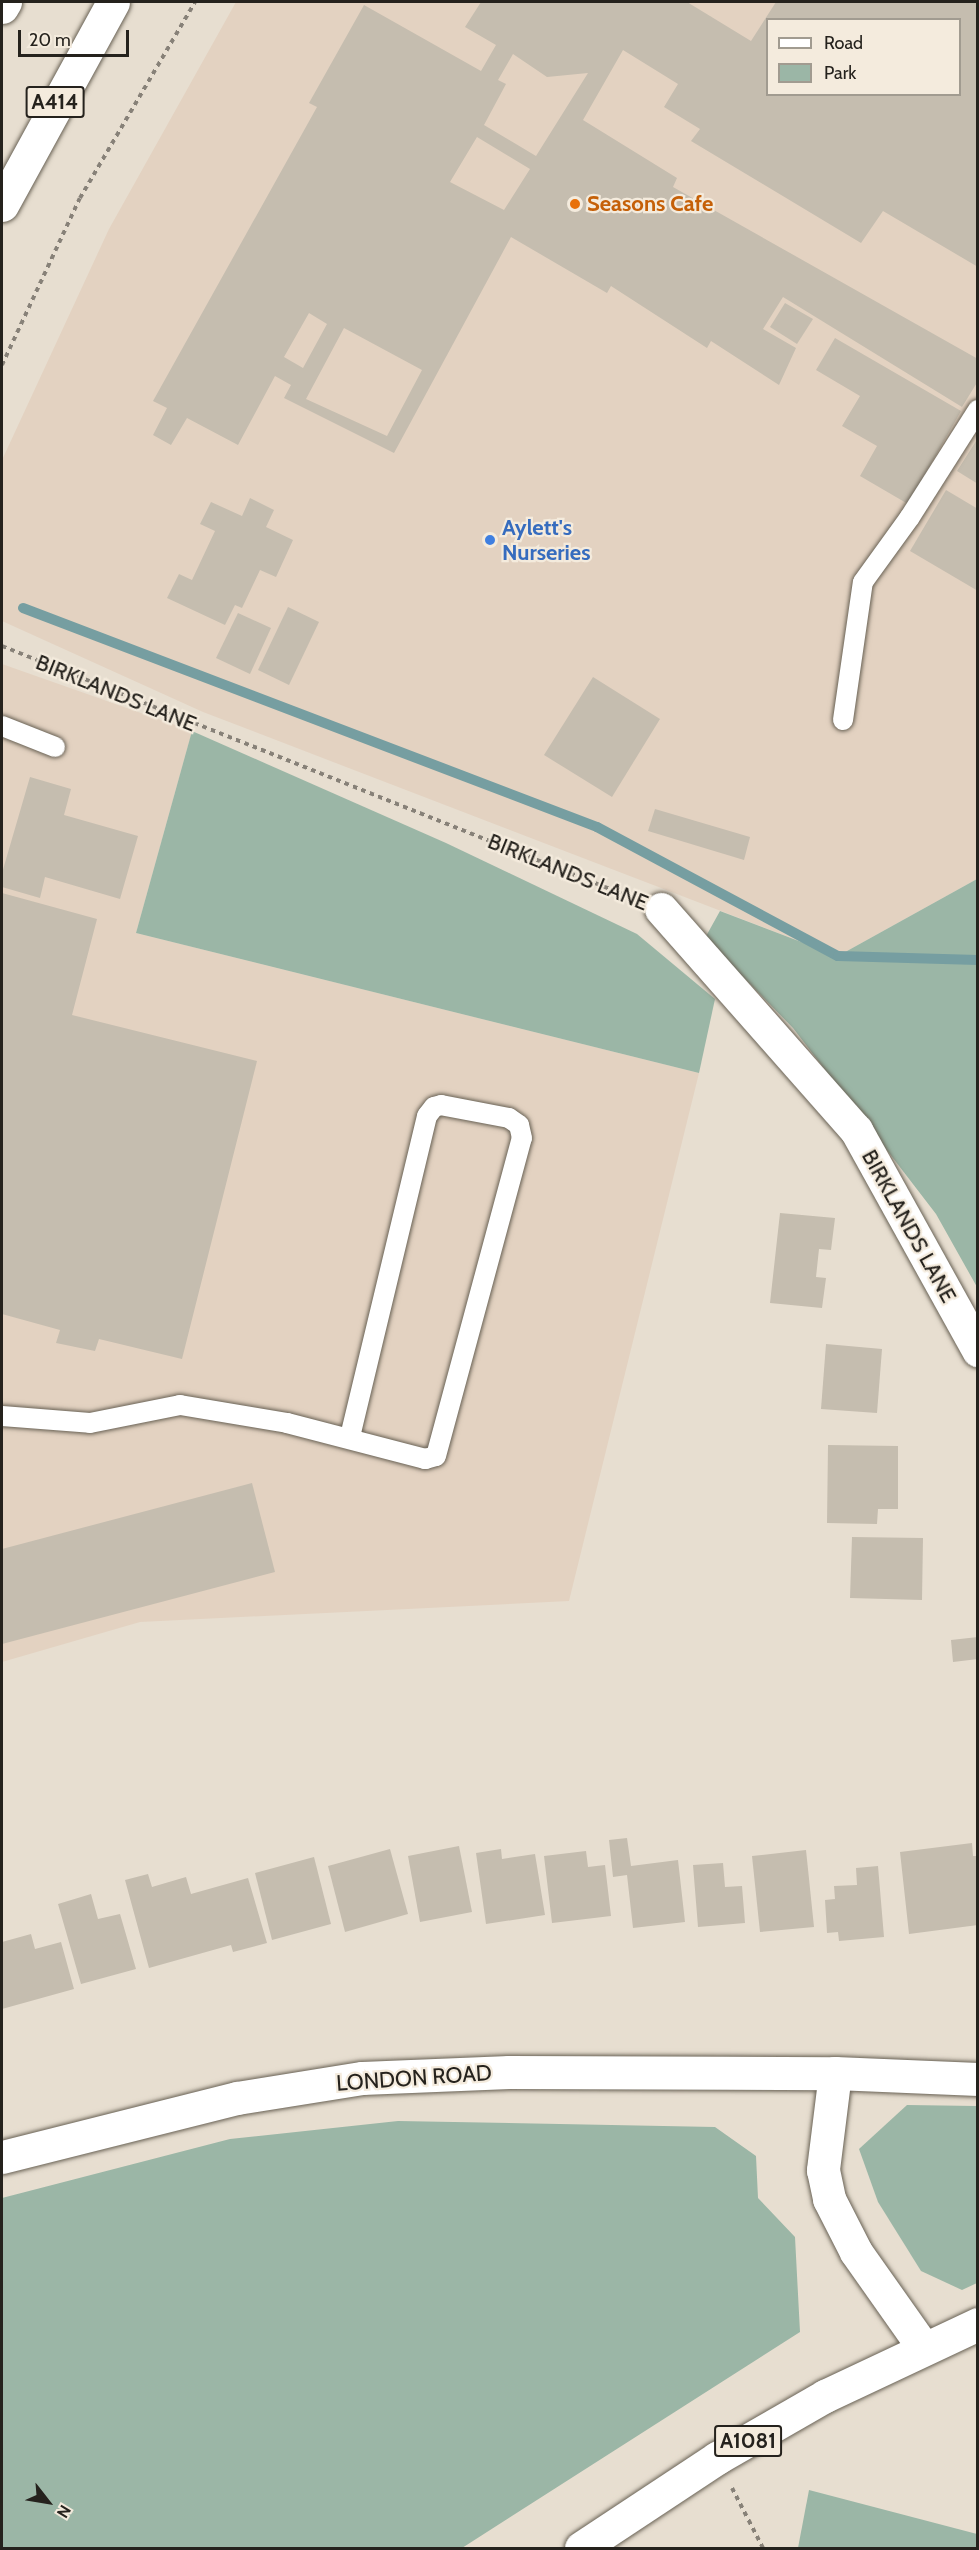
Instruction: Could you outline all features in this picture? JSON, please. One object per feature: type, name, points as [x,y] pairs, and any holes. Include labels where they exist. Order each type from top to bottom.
[{"type":"main road","points":[[2,8],[5,2]]},
{"type":"main road","name":"A414","points":[[2,205],[113,2]]},
{"type":"main road","name":"BIRKLANDS LANE","points":[[661,909],[856,1130],[978,1350]]},
{"type":"main road","name":"LONDON ROAD","points":[[2,2157],[237,2098],[362,2078],[509,2072],[835,2073],[978,2079]]},
{"type":"main road","points":[[835,2073],[823,2170],[829,2199],[856,2252],[923,2347]]},
{"type":"main road","name":"A1081","points":[[580,2548],[717,2458],[825,2396],[923,2347],[978,2324]]},
{"type":"lane","points":[[843,720],[863,582],[910,517],[978,410]]},
{"type":"lane","points":[[2,726],[55,747]]},
{"type":"lane","points":[[2,1416],[90,1423],[180,1405],[350,1437],[425,1459],[436,1456],[441,1447],[522,1138],[519,1125],[509,1118],[441,1105],[434,1107],[427,1116],[350,1437]]},
{"type":"path","points":[[2,365],[80,198],[195,2]]},
{"type":"path","name":"BIRKLANDS LANE","points":[[2,646],[661,909]]},
{"type":"path","points":[[717,2458],[763,2548]]},
{"type":"shaded area","name":"Aylett's Nurseries","points":[[236,2],[977,2],[977,879],[838,956],[203,712],[2,621],[2,460],[109,229]]},
{"type":"shaded area","points":[[2,664],[192,731],[136,933],[699,1073],[569,1601],[140,1622],[2,1662]]},
{"type":"green space","points":[[192,731],[446,843],[637,934],[715,999],[699,1073],[136,933]]},
{"type":"green space","points":[[977,879],[977,1287],[936,1214],[793,1028],[705,938],[720,911],[838,956]]},
{"type":"green space","points":[[907,2105],[977,2106],[977,2283],[962,2290],[921,2271],[878,2202],[859,2149]]},
{"type":"green space","points":[[398,2121],[715,2127],[756,2156],[758,2198],[795,2237],[800,2332],[462,2548],[2,2548],[2,2198],[230,2139]]},
{"type":"green space","points":[[809,2490],[977,2534],[977,2548],[798,2548]]},
{"type":"building","points":[[481,2],[687,2],[751,41],[776,2],[978,2],[978,267],[883,211],[861,243],[691,141],[700,129],[664,107],[678,84],[623,50],[583,120],[677,178],[673,187],[978,359],[978,381],[962,407],[783,297],[763,329],[796,348],[779,385],[711,341],[707,348],[611,286],[607,293],[511,237],[394,453],[284,398],[291,385],[275,376],[238,445],[187,418],[171,445],[153,435],[167,408],[153,401],[317,107],[309,103],[364,5],[481,71],[496,45],[465,27]],"holes":[[[513,54],[547,77],[588,73],[536,156],[484,125],[506,84],[498,80]],[[477,137],[530,169],[504,210],[450,182]],[[309,313],[327,324],[303,368],[284,357]],[[344,328],[422,370],[387,436],[306,399]]]},
{"type":"building","points":[[785,303],[813,319],[797,344],[770,327]]},
{"type":"building","points":[[835,338],[961,411],[908,504],[860,476],[877,446],[842,426],[860,396],[816,370]]},
{"type":"building","points":[[978,438],[978,484],[957,471]]},
{"type":"building","points":[[946,490],[978,509],[978,591],[910,551]]},
{"type":"building","points":[[250,498],[274,510],[266,527],[293,540],[276,577],[260,570],[242,608],[235,605],[225,625],[167,598],[179,574],[192,580],[215,531],[200,524],[211,502],[242,516]]},
{"type":"building","points":[[288,607],[319,622],[289,685],[258,670]]},
{"type":"building","points":[[238,613],[271,628],[250,674],[216,658]]},
{"type":"building","points":[[593,677],[660,719],[612,797],[544,755]]},
{"type":"building","points":[[30,777],[71,789],[64,815],[138,836],[120,899],[45,877],[40,898],[2,887],[2,873]]},
{"type":"building","points":[[655,809],[750,837],[744,860],[648,831]]},
{"type":"building","points":[[2,893],[97,919],[72,1015],[257,1061],[182,1359],[99,1339],[95,1351],[56,1343],[60,1330],[2,1314]]},
{"type":"building","points":[[780,1213],[835,1218],[831,1250],[819,1249],[816,1277],[826,1278],[822,1308],[770,1303]]},
{"type":"building","points":[[826,1344],[882,1349],[877,1413],[821,1409]]},
{"type":"building","points":[[828,1445],[898,1446],[898,1509],[878,1509],[877,1524],[827,1523]]},
{"type":"building","points":[[252,1483],[275,1572],[2,1644],[2,1549]]},
{"type":"building","points":[[852,1537],[923,1538],[922,1600],[850,1598]]},
{"type":"building","points":[[978,1637],[978,1659],[953,1662],[951,1640]]},
{"type":"building","points":[[627,1838],[631,1866],[678,1860],[685,1922],[633,1928],[627,1875],[613,1877],[609,1840]]},
{"type":"building","points":[[972,1843],[973,1856],[978,1856],[978,1925],[909,1934],[900,1852]]},
{"type":"building","points":[[459,1846],[472,1912],[420,1922],[408,1856]]},
{"type":"building","points":[[390,1849],[408,1914],[345,1932],[328,1866]]},
{"type":"building","points":[[501,1849],[502,1859],[535,1854],[545,1915],[486,1924],[476,1853]]},
{"type":"building","points":[[806,1850],[814,1927],[760,1932],[752,1856]]},
{"type":"building","points":[[586,1851],[588,1867],[605,1865],[611,1916],[552,1923],[544,1856]]},
{"type":"building","points":[[314,1857],[331,1924],[272,1940],[255,1873]]},
{"type":"building","points":[[723,1863],[725,1887],[742,1886],[745,1923],[698,1927],[693,1865]]},
{"type":"building","points":[[878,1866],[884,1937],[839,1941],[838,1932],[827,1933],[825,1900],[835,1899],[834,1886],[857,1885],[856,1868]]},
{"type":"building","points":[[148,1874],[152,1887],[186,1877],[191,1894],[248,1878],[267,1943],[233,1952],[231,1945],[149,1968],[125,1880]]},
{"type":"building","points":[[91,1894],[98,1919],[120,1914],[136,1969],[81,1984],[58,1904]]},
{"type":"building","points":[[31,1934],[35,1949],[61,1942],[74,1989],[2,2009],[2,1942]]},
{"type":"waterway","points":[[23,608],[597,827],[838,956],[978,960]]},
{"type":"place","name":"Seasons Cafe","points":[[575,204]]},
{"type":"place","name":"Aylett's Nurseries","points":[[490,540]]}]
